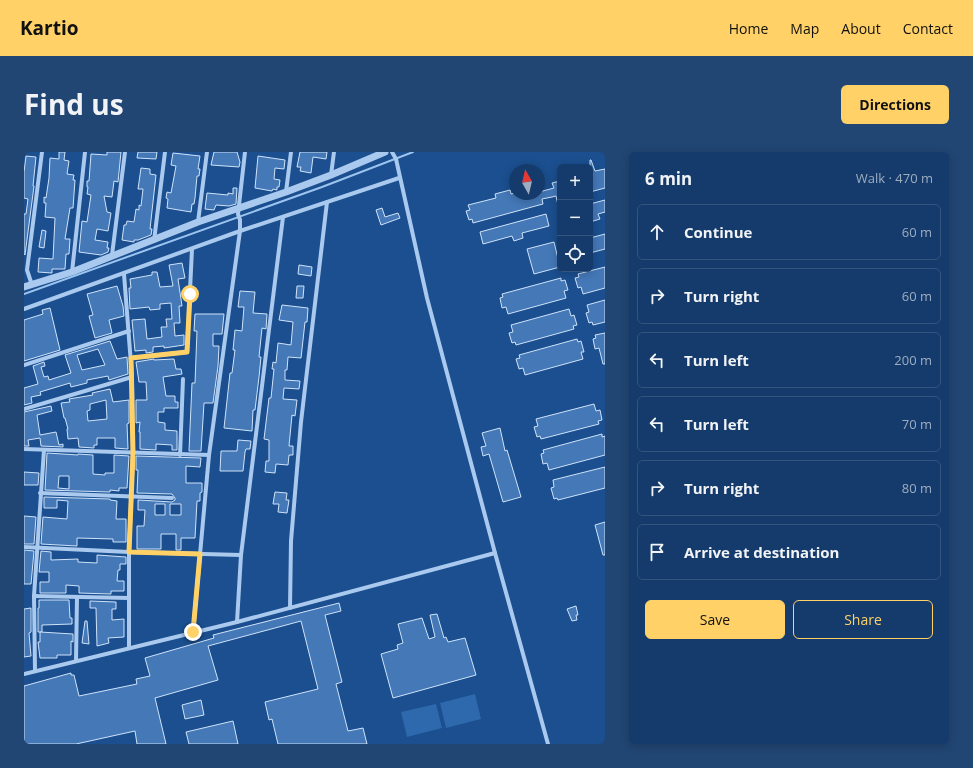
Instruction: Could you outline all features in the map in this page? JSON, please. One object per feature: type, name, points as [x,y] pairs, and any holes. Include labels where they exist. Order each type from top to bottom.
[{"type":"street","points":[[32,285],[27,270],[42,152]]},
{"type":"street","points":[[72,272],[85,152]]},
{"type":"street","points":[[112,255],[126,152]]},
{"type":"street","points":[[154,241],[165,152]]},
{"type":"street","points":[[198,222],[207,152]]},
{"type":"street","points":[[193,632],[209,455],[240,231],[238,211],[245,152]]},
{"type":"street","points":[[286,192],[291,152]]},
{"type":"street","points":[[331,175],[334,152]]},
{"type":"street","points":[[24,287],[72,272],[112,255],[154,241],[198,222],[238,211],[331,175],[376,154],[385,152]]},
{"type":"street","points":[[393,153],[399,172],[399,178],[427,298],[548,744]]},
{"type":"street","points":[[24,309],[240,231],[399,178]]},
{"type":"street","points":[[290,608],[291,541],[302,422],[327,202]]},
{"type":"street","points":[[237,622],[241,555],[283,217]]},
{"type":"street","points":[[131,358],[187,352],[192,249]]},
{"type":"street","points":[[124,274],[132,377],[133,453],[129,552],[130,648]]},
{"type":"street","points":[[24,365],[129,331]]},
{"type":"street","points":[[24,409],[132,377]]},
{"type":"street","points":[[180,455],[183,379]]},
{"type":"street","points":[[24,449],[209,455]]},
{"type":"street","points":[[35,671],[34,596],[44,450]]},
{"type":"street","points":[[40,493],[172,498]]},
{"type":"street","points":[[24,547],[241,555]]},
{"type":"street","points":[[24,674],[237,622],[495,553]]},
{"type":"street","points":[[34,596],[129,598]]},
{"type":"street","points":[[76,661],[77,597]]},
{"type":"shaded area","points":[[475,694],[481,719],[446,728],[440,703]]},
{"type":"shaded area","points":[[436,704],[442,728],[407,737],[401,712]]},
{"type":"building","points":[[59,152],[65,152],[64,160],[69,161],[67,174],[74,175],[73,180],[75,180],[73,208],[70,208],[65,239],[70,239],[69,254],[66,254],[65,269],[52,269],[52,273],[38,272],[39,258],[53,259],[55,218],[45,217],[46,203],[44,203],[44,197],[46,198],[50,158],[59,159]]},
{"type":"building","points":[[107,152],[121,152],[118,182],[114,181],[112,197],[104,196],[107,212],[111,213],[108,231],[97,229],[95,240],[108,242],[108,252],[101,255],[79,252],[82,221],[87,222],[91,195],[87,194],[87,181],[89,181],[91,154],[107,155]]},
{"type":"building","points":[[138,152],[157,152],[156,159],[137,158]]},
{"type":"building","points":[[214,152],[237,152],[240,162],[239,167],[211,165]]},
{"type":"building","points":[[300,152],[327,152],[326,159],[313,157],[311,173],[300,171],[301,167],[297,167]]},
{"type":"building","points":[[173,153],[200,156],[198,169],[200,169],[199,176],[197,176],[194,204],[192,204],[191,212],[167,208],[167,192],[171,193],[176,166],[171,165]]},
{"type":"building","points":[[26,156],[36,157],[34,186],[25,255],[24,214],[26,214],[28,199],[24,198],[24,172]]},
{"type":"building","points":[[258,156],[285,160],[284,169],[275,168],[274,179],[280,180],[277,190],[273,189],[272,191],[255,188]]},
{"type":"building","points":[[593,166],[595,171],[605,169],[605,188],[593,191]]},
{"type":"building","points":[[141,168],[150,169],[150,174],[156,175],[150,229],[152,229],[151,235],[134,240],[134,242],[122,240],[124,225],[126,225],[127,221],[134,222],[136,209],[139,210],[139,205],[141,206],[143,189],[138,189]]},
{"type":"building","points":[[557,182],[557,200],[556,196],[545,198],[545,190],[554,188],[552,183]]},
{"type":"building","points":[[233,188],[237,188],[236,204],[229,206],[216,205],[214,210],[205,209],[207,193],[228,195],[228,193],[233,194]]},
{"type":"building","points":[[509,190],[509,200],[542,200],[543,204],[473,223],[472,219],[469,220],[466,211],[470,210],[468,205],[496,198],[495,194]]},
{"type":"building","points":[[605,200],[605,212],[598,214],[600,219],[593,221],[593,203]]},
{"type":"building","points":[[382,208],[385,217],[398,213],[400,218],[381,225],[376,210]]},
{"type":"building","points":[[546,214],[549,226],[522,233],[523,238],[514,241],[512,236],[483,244],[480,232]]},
{"type":"building","points":[[42,230],[46,231],[44,248],[39,247]]},
{"type":"building","points":[[605,234],[605,249],[593,252],[593,237]]},
{"type":"building","points":[[554,242],[557,254],[557,268],[534,274],[527,249]]},
{"type":"building","points":[[182,263],[185,278],[178,279],[182,306],[179,306],[180,323],[174,323],[175,336],[184,335],[184,345],[164,348],[164,346],[153,347],[153,352],[146,353],[146,350],[135,351],[132,320],[145,319],[147,339],[162,337],[161,327],[167,327],[166,319],[172,319],[171,303],[160,304],[160,309],[150,310],[149,307],[130,309],[130,279],[152,275],[152,272],[157,272],[160,287],[173,286],[169,265]]},
{"type":"building","points":[[299,265],[312,267],[311,276],[298,274]]},
{"type":"building","points":[[605,267],[605,288],[583,294],[581,287],[578,288],[575,278],[579,277],[578,274],[593,272],[593,270]]},
{"type":"building","points":[[561,278],[561,281],[565,280],[568,290],[564,291],[566,298],[508,314],[506,307],[502,308],[500,298],[503,297],[502,294]]},
{"type":"building","points":[[117,286],[123,306],[124,316],[109,320],[112,333],[95,338],[89,316],[93,315],[87,294]]},
{"type":"building","points":[[297,286],[304,286],[303,298],[296,298]]},
{"type":"building","points":[[240,291],[255,292],[253,313],[267,314],[266,329],[262,328],[259,357],[261,357],[255,410],[253,410],[252,431],[224,428],[230,373],[232,373],[235,350],[233,350],[235,330],[242,331],[244,307],[238,307]]},
{"type":"building","points":[[605,300],[605,322],[593,325],[592,322],[589,323],[586,313],[589,312],[587,305]]},
{"type":"building","points":[[282,305],[308,308],[301,358],[288,357],[287,370],[285,370],[285,380],[300,381],[299,389],[284,388],[283,399],[297,400],[295,416],[292,415],[289,446],[293,446],[293,455],[289,455],[288,465],[276,464],[275,473],[265,472],[266,461],[269,461],[269,440],[264,439],[269,398],[271,398],[274,369],[272,369],[273,362],[276,363],[278,343],[291,345],[293,322],[279,320]]},
{"type":"building","points":[[50,308],[60,350],[24,361],[24,320],[43,314],[42,310]]},
{"type":"building","points":[[569,309],[571,316],[574,315],[577,325],[573,326],[574,329],[516,345],[515,342],[512,343],[509,333],[513,332],[511,325]]},
{"type":"building","points":[[195,314],[224,314],[222,334],[213,334],[213,346],[219,346],[218,366],[213,403],[204,403],[201,451],[189,451],[192,383],[195,383],[197,331],[194,331]]},
{"type":"building","points":[[605,333],[605,364],[603,364],[599,348],[595,349],[593,339],[596,338],[595,335]]},
{"type":"building","points":[[577,339],[578,342],[581,341],[584,352],[581,352],[583,359],[525,375],[523,368],[519,369],[516,359],[520,358],[519,355]]},
{"type":"building","points":[[110,341],[117,359],[127,357],[128,374],[109,380],[108,376],[87,380],[87,383],[71,387],[70,383],[40,392],[41,395],[31,397],[32,403],[24,405],[24,388],[38,384],[33,366],[44,362],[45,366],[41,367],[44,377],[48,376],[49,380],[71,373],[65,355]],"holes":[[[98,349],[105,365],[82,370],[77,355]]]},
{"type":"building","points":[[154,359],[174,359],[176,369],[181,369],[182,374],[163,377],[166,396],[175,396],[175,402],[178,402],[178,408],[164,408],[164,412],[158,412],[158,422],[165,423],[165,430],[177,431],[177,450],[172,450],[172,445],[156,444],[156,450],[140,449],[140,422],[136,423],[136,400],[147,400],[146,382],[139,382],[136,362]]},
{"type":"building","points":[[110,389],[113,402],[129,400],[129,423],[127,424],[128,449],[115,448],[115,438],[97,438],[97,445],[94,445],[94,448],[79,447],[78,438],[68,439],[68,429],[61,403],[70,402],[69,399],[93,395],[92,393]],"holes":[[[106,400],[107,419],[88,421],[87,411],[90,410],[90,404]]]},
{"type":"building","points":[[594,404],[596,411],[600,410],[602,420],[598,421],[599,424],[541,439],[540,436],[537,437],[534,427],[538,426],[536,419]]},
{"type":"building","points":[[51,406],[52,411],[37,415],[40,435],[56,432],[59,445],[63,444],[63,447],[41,446],[40,438],[28,440],[29,446],[24,446],[24,412]]},
{"type":"building","points":[[500,428],[505,451],[507,450],[521,497],[503,502],[489,454],[483,456],[481,447],[486,446],[482,433]]},
{"type":"building","points":[[602,434],[602,437],[605,436],[605,455],[549,470],[547,463],[543,464],[541,454],[544,453],[543,450]]},
{"type":"building","points":[[238,440],[251,441],[250,449],[246,449],[245,452],[243,471],[220,471],[221,451],[237,451]]},
{"type":"building","points":[[47,453],[93,455],[93,474],[105,475],[105,473],[114,473],[114,455],[129,456],[127,488],[119,488],[119,491],[110,490],[110,492],[45,490]],"holes":[[[59,476],[69,476],[69,489],[58,488]]]},
{"type":"building","points":[[136,456],[201,458],[200,467],[186,466],[186,483],[202,483],[202,492],[200,493],[200,501],[197,501],[195,538],[181,538],[181,550],[176,550],[176,534],[161,534],[161,549],[137,549],[137,526],[144,526],[145,510],[138,510],[138,500],[172,502],[175,498],[172,494],[137,493],[138,470],[136,470]],"holes":[[[155,504],[165,504],[165,515],[155,515]],[[170,504],[181,504],[181,515],[170,515]]]},
{"type":"building","points":[[605,467],[605,488],[558,500],[557,498],[554,499],[551,488],[554,487],[553,480]]},
{"type":"building","points":[[24,472],[39,473],[38,485],[24,485]]},
{"type":"building","points":[[275,492],[287,493],[286,500],[289,500],[287,513],[278,512],[279,504],[273,504]]},
{"type":"building","points":[[44,497],[110,499],[117,501],[116,519],[126,519],[126,542],[113,542],[113,539],[77,538],[77,546],[41,544],[43,517],[67,519],[68,501],[57,500],[57,508],[44,508]]},
{"type":"building","points":[[24,516],[36,517],[34,544],[24,544]]},
{"type":"building","points":[[605,522],[605,555],[603,555],[595,525]]},
{"type":"building","points":[[24,550],[34,551],[31,584],[24,584]]},
{"type":"building","points":[[41,551],[51,552],[51,560],[78,559],[78,562],[97,563],[97,555],[126,557],[126,564],[120,564],[117,581],[124,581],[124,591],[111,591],[111,594],[79,593],[79,586],[66,585],[66,593],[40,593],[40,582],[49,582],[49,572],[39,572]]},
{"type":"building","points":[[39,600],[69,600],[70,618],[72,618],[72,624],[42,625],[42,632],[38,632]]},
{"type":"building","points":[[90,601],[116,602],[116,609],[112,609],[112,620],[124,619],[124,637],[108,638],[109,643],[97,646],[96,608],[90,608]]},
{"type":"building","points":[[339,603],[341,611],[325,615],[342,682],[336,684],[348,731],[363,728],[367,744],[278,744],[272,719],[269,720],[265,702],[318,689],[301,621],[208,646],[218,680],[155,698],[166,744],[137,744],[135,731],[76,744],[24,744],[24,686],[71,673],[71,675],[74,675],[79,696],[137,684],[136,679],[150,676],[145,658],[214,638],[213,635]]},
{"type":"building","points":[[576,606],[578,615],[576,615],[577,620],[572,621],[567,609]]},
{"type":"building","points":[[31,608],[31,632],[29,633],[31,656],[24,657],[24,609]]},
{"type":"building","points":[[437,614],[444,638],[446,637],[448,642],[465,638],[476,675],[393,698],[381,654],[398,649],[397,645],[403,643],[398,624],[422,618],[429,639],[435,637],[430,615]]},
{"type":"building","points":[[85,621],[87,621],[89,644],[82,643]]},
{"type":"building","points":[[40,632],[73,634],[73,642],[71,641],[71,655],[57,655],[57,658],[40,658],[38,642],[40,642]]},
{"type":"building","points":[[201,700],[204,715],[185,719],[182,705]]},
{"type":"building","points":[[233,721],[238,744],[189,744],[186,732]]},
{"type":"waterway","points":[[24,294],[322,187],[413,152]]},
{"type":"route","points":[[190,294],[187,352],[131,358],[133,453],[129,552],[200,554],[193,632]]}]
